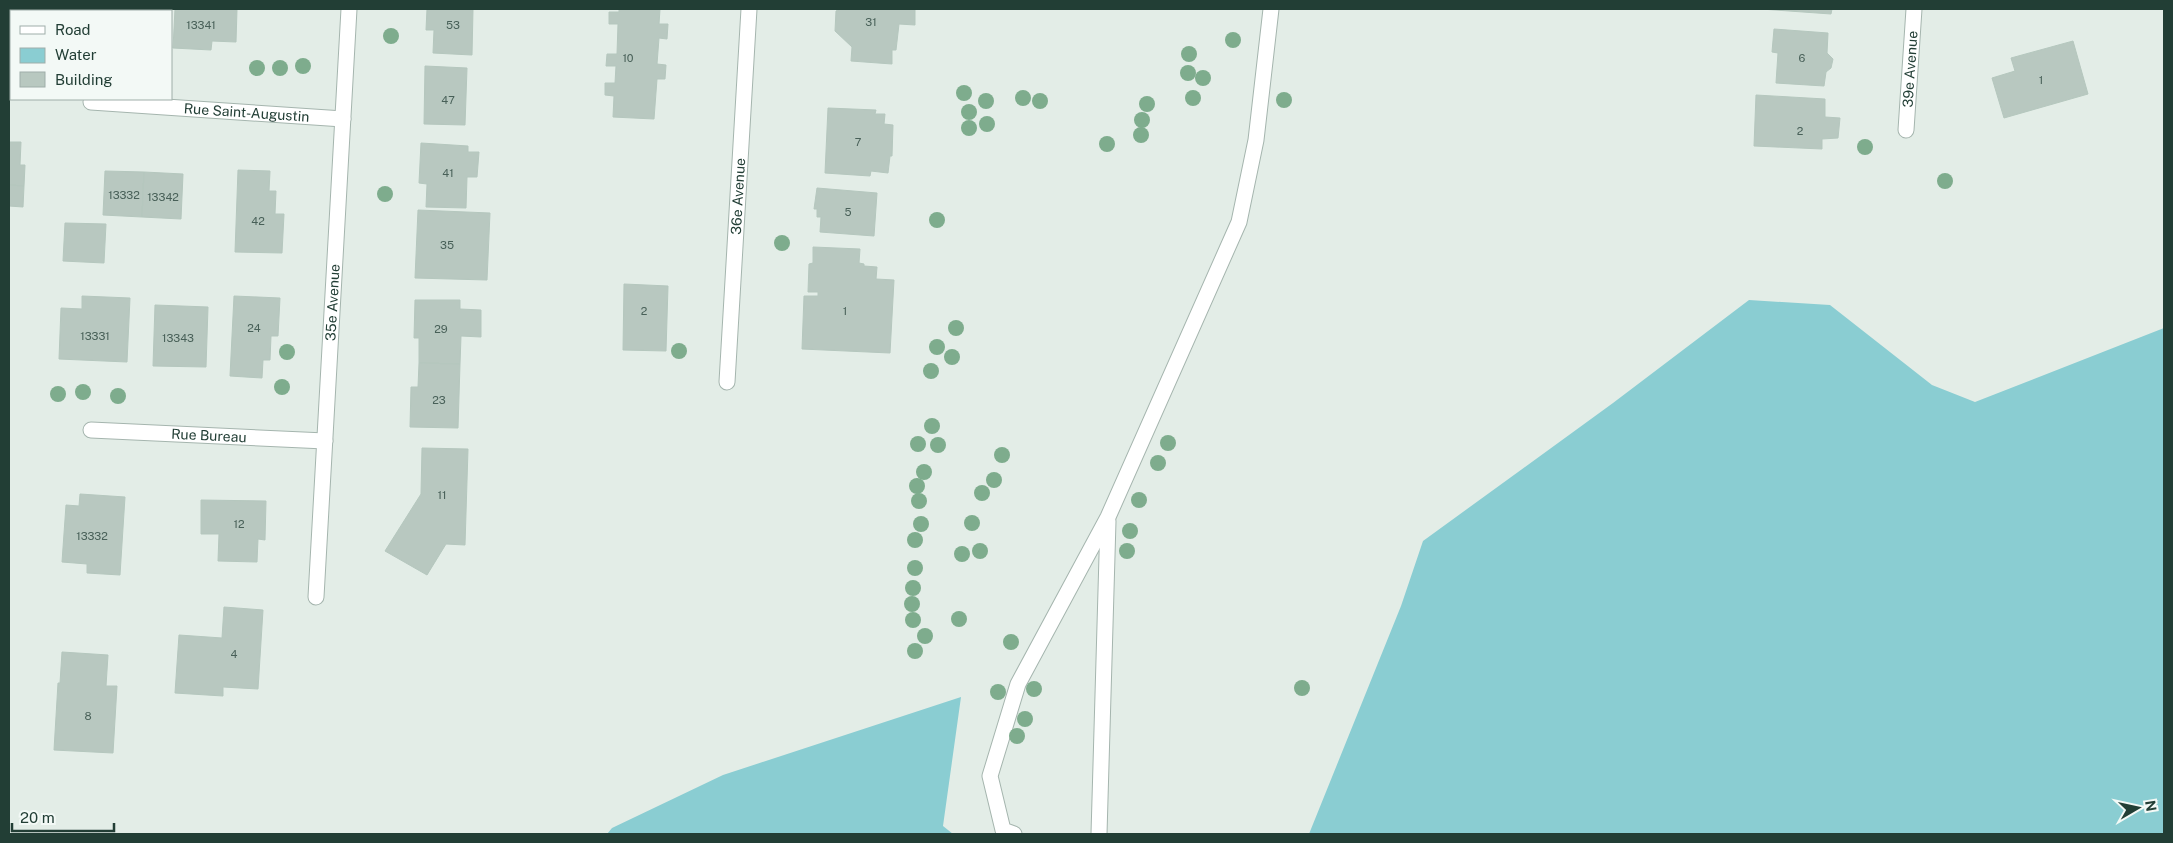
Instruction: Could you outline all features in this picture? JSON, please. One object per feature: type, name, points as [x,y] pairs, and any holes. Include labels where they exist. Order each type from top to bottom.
[{"type":"street","name":"35e Avenue","points":[[316,597],[349,9]]},
{"type":"street","name":"36e Avenue","points":[[727,382],[749,9]]},
{"type":"street","points":[[1014,834],[1003,830],[990,776],[1018,684],[1108,517],[1239,222],[1256,140],[1271,9]]},
{"type":"street","name":"39e Avenue","points":[[1906,130],[1914,9]]},
{"type":"street","name":"Rue Saint-Augustin","points":[[91,102],[343,119]]},
{"type":"street","name":"Rue Bureau","points":[[92,430],[325,441]]},
{"type":"street","points":[[1099,834],[1108,517]]},
{"type":"water","points":[[1749,300],[1830,305],[1932,385],[1975,402],[2164,328],[2164,834],[1309,834],[1401,606],[1423,541],[1613,403]]},
{"type":"water","points":[[961,697],[943,826],[953,834],[607,834],[612,828],[723,775]]},
{"type":"building","points":[[9,9],[40,9],[10,10],[9,27]]},
{"type":"building","points":[[88,9],[139,9],[139,10]]},
{"type":"building","points":[[175,9],[237,9],[236,42],[212,41],[211,50],[173,48]]},
{"type":"building","points":[[427,9],[473,9],[472,55],[433,53],[434,30],[426,30]]},
{"type":"building","points":[[619,9],[660,9],[659,24],[668,24],[667,39],[659,38],[657,64],[666,65],[665,79],[657,79],[654,119],[613,117],[614,96],[605,95],[605,83],[615,83],[616,66],[606,66],[607,54],[617,54],[618,24],[609,24],[609,12],[619,12]]},
{"type":"building","points":[[840,9],[915,9],[915,25],[899,24],[896,50],[892,50],[892,64],[851,61],[852,47],[835,31],[836,11]]},
{"type":"building","points":[[1761,9],[1832,9],[1831,14]]},
{"type":"building","points":[[1774,29],[1828,33],[1827,53],[1833,59],[1831,68],[1826,72],[1824,86],[1776,83],[1778,53],[1772,52]]},
{"type":"building","points":[[2073,41],[2088,94],[2004,118],[1992,78],[2015,71],[2011,58]]},
{"type":"building","points":[[425,66],[467,68],[465,125],[424,124]]},
{"type":"building","points":[[1756,95],[1825,99],[1825,117],[1840,118],[1838,138],[1822,139],[1822,149],[1754,146]]},
{"type":"building","points":[[828,108],[876,110],[875,114],[885,114],[884,124],[893,125],[892,156],[890,156],[888,173],[871,171],[870,176],[825,173]]},
{"type":"building","points":[[9,142],[21,142],[20,165],[25,165],[24,186],[9,185]]},
{"type":"building","points":[[421,143],[468,146],[468,152],[479,152],[477,177],[467,177],[466,208],[426,207],[427,184],[419,183]]},
{"type":"building","points":[[238,170],[270,171],[269,191],[276,191],[275,214],[284,214],[282,253],[235,252]]},
{"type":"building","points":[[105,171],[144,172],[142,217],[103,215]]},
{"type":"building","points":[[144,172],[183,174],[181,219],[142,217]]},
{"type":"building","points":[[9,185],[24,186],[23,207],[9,206]]},
{"type":"building","points":[[817,188],[877,193],[874,236],[820,232],[821,217],[817,217],[817,209],[814,209]]},
{"type":"building","points":[[418,210],[490,213],[487,280],[415,278]]},
{"type":"building","points":[[65,223],[106,224],[104,263],[63,261]]},
{"type":"building","points":[[813,247],[860,249],[859,263],[864,264],[864,266],[877,267],[876,279],[894,280],[890,353],[802,349],[804,296],[818,296],[818,292],[808,292],[809,264],[813,263]]},
{"type":"building","points":[[624,284],[668,286],[666,351],[623,350]]},
{"type":"building","points":[[82,296],[130,298],[127,362],[59,359],[61,308],[82,309]]},
{"type":"building","points":[[234,296],[280,298],[278,336],[271,336],[270,360],[263,360],[262,378],[230,376]]},
{"type":"building","points":[[415,300],[460,300],[460,309],[481,310],[481,337],[461,336],[460,364],[419,363],[419,338],[414,338]]},
{"type":"building","points":[[155,305],[208,307],[206,367],[153,366]]},
{"type":"building","points":[[419,363],[460,364],[458,428],[410,427],[411,387],[418,387]]},
{"type":"building","points":[[422,448],[468,449],[465,545],[446,544],[427,575],[385,551],[421,494]]},
{"type":"building","points":[[80,494],[125,497],[120,575],[87,573],[87,564],[62,562],[66,505],[79,506]]},
{"type":"building","points":[[201,500],[266,501],[265,540],[258,539],[257,562],[218,561],[219,534],[201,534]]},
{"type":"building","points":[[224,607],[263,610],[258,689],[223,687],[223,696],[175,693],[179,635],[222,638]]},
{"type":"building","points":[[62,652],[108,655],[106,686],[117,686],[113,753],[54,750]]}]
